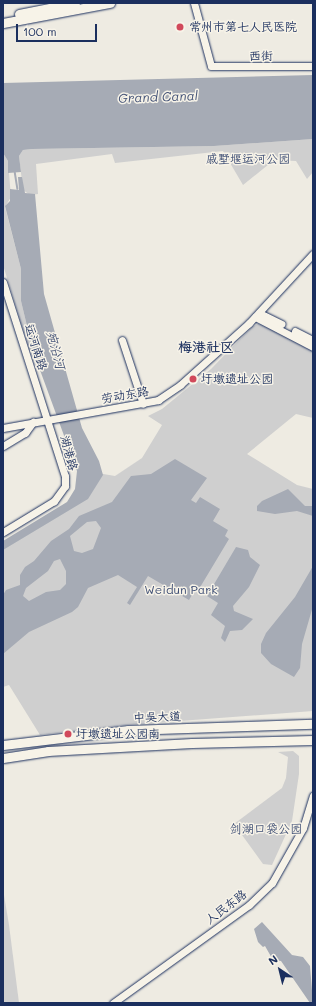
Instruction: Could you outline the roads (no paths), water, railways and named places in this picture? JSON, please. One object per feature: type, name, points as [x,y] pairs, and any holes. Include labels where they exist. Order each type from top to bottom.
[{"type":"main road","points":[[3,17],[75,3]]},
{"type":"main road","points":[[3,23],[110,3]]},
{"type":"main road","name":"中吴大道","points":[[3,745],[128,730],[313,724]]},
{"type":"main road","points":[[3,758],[63,750],[313,740]]},
{"type":"street","name":"西街","points":[[194,3],[211,66],[313,66]]},
{"type":"street","name":"劳动东路","points":[[3,428],[143,404],[158,400],[180,385],[257,315],[313,254]]},
{"type":"street","name":"运河南路","points":[[3,282],[52,419]]},
{"type":"street","points":[[257,315],[313,340]]},
{"type":"street","points":[[257,315],[313,347]]},
{"type":"street","points":[[122,340],[143,404]]},
{"type":"street","name":"湖港路","points":[[3,532],[54,501],[65,486],[65,476],[52,419]]},
{"type":"street","points":[[3,446],[25,433],[33,422]]},
{"type":"street","name":"人民东路","points":[[113,1003],[249,905],[272,883],[303,828],[313,796]]},
{"type":"water","name":"Grand Canal","points":[[313,75],[313,139],[214,146],[23,150],[19,156],[21,172],[8,173],[8,161],[3,153],[3,83]]},
{"type":"water","points":[[18,177],[22,177],[25,193],[35,194],[44,294],[82,428],[99,461],[103,475],[88,499],[3,550],[3,541],[67,502],[75,489],[77,471],[33,351],[21,301],[21,269],[5,206],[10,201],[10,189],[19,190]]},
{"type":"water","points":[[175,459],[207,478],[191,500],[196,503],[200,497],[220,509],[213,521],[228,530],[225,536],[229,539],[199,589],[196,588],[189,600],[148,576],[130,605],[127,603],[137,587],[118,575],[88,588],[78,607],[72,612],[29,632],[3,654],[3,595],[6,590],[20,585],[20,575],[25,567],[34,561],[51,541],[69,529],[79,516],[112,502],[131,476],[151,474]],"holes":[[[96,521],[101,528],[93,549],[82,553],[74,551],[70,536],[87,522]],[[60,559],[66,571],[66,584],[60,590],[46,592],[29,601],[23,596],[26,588],[48,571],[54,561]]]},
{"type":"water","points":[[288,489],[305,506],[313,506],[313,516],[297,511],[275,514],[257,511],[257,506],[262,501]]},
{"type":"water","points":[[236,547],[248,550],[250,557],[260,565],[249,587],[233,606],[234,611],[253,619],[242,630],[230,631],[225,642],[221,638],[225,626],[211,615],[218,603],[207,596]]},
{"type":"water","points":[[313,566],[313,606],[302,644],[300,668],[294,677],[271,664],[261,653],[261,644],[266,633],[295,597]]},
{"type":"water","points":[[262,922],[292,955],[303,957],[310,966],[313,1003],[310,1003],[281,961],[273,960],[265,946],[263,947],[258,942],[254,929]]},
{"type":"waterway","name":"宛沿河","points":[[15,171],[18,189]]},
{"type":"place","name":"常州市第七人民医院","points":[[180,27]]},
{"type":"place","name":"圩墩遗址公园","points":[[193,379]]},
{"type":"place","name":"圩墩遗址公园南","points":[[68,734]]},
{"type":"district","name":"梅港社区","points":[[206,347]]},
{"type":"park label","name":"戚墅堰运河公园","points":[[248,159]]},
{"type":"park label","name":"Weidun Park","points":[[181,590]]},
{"type":"park label","name":"剑湖口袋公园","points":[[266,829]]}]
